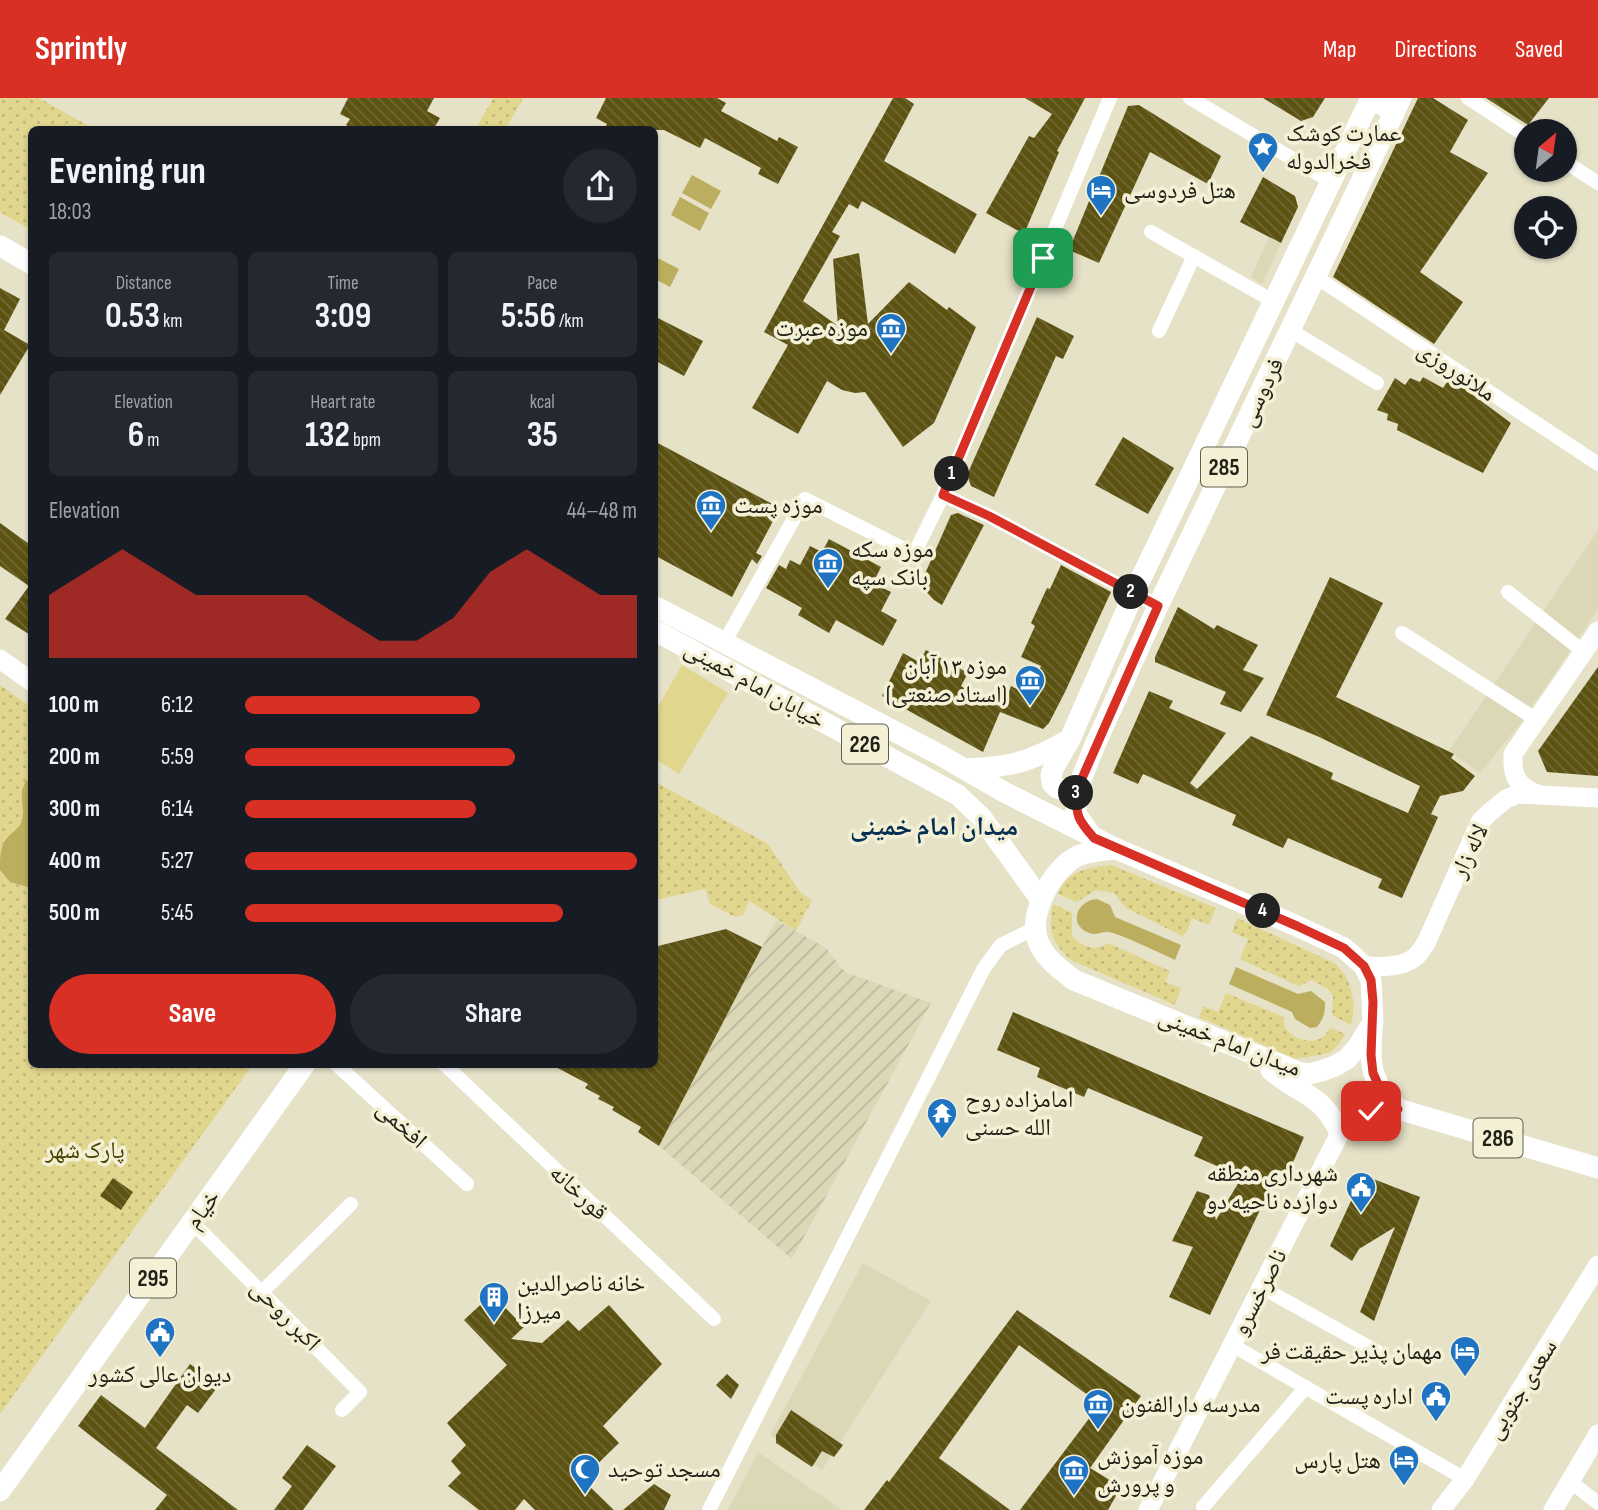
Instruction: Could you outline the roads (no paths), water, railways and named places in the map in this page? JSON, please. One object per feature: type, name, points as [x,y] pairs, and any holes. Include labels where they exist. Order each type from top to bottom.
[{"type":"main road","name":"فردوسی","points":[[1371,98],[1134,593],[1070,739],[1054,767],[1052,783],[1057,788],[1076,792],[1158,606],[1398,105]]},
{"type":"main road","points":[[1371,98],[1398,105]]},
{"type":"main road","points":[[1330,181],[1356,195]]},
{"type":"main road","points":[[0,246],[28,262]]},
{"type":"main road","points":[[1134,593],[1158,606]]},
{"type":"main road","name":"خیابان امام خمینی","points":[[658,608],[966,769]]},
{"type":"main road","points":[[1598,631],[1513,754],[1516,781],[1523,788],[1537,794],[1598,799]]},
{"type":"main road","name":"خیابان امام خمینی","points":[[658,633],[958,795],[981,817],[1041,900]]},
{"type":"main road","points":[[0,659],[28,679]]},
{"type":"main road","points":[[966,769],[1002,767],[1037,758],[1070,739]]},
{"type":"main road","name":"226","points":[[966,769],[1004,792],[1117,849]]},
{"type":"main road","points":[[1076,792],[1076,814],[1094,838]]},
{"type":"main road","name":"لاله زار","points":[[1364,966],[1397,965],[1414,958],[1426,943],[1480,822],[1506,799],[1518,794],[1537,794]]},
{"type":"main road","points":[[1117,849],[1344,948],[1364,966],[1371,980],[1373,1073],[1381,1091],[1398,1109]]},
{"type":"main road","name":"میدان امام خمینی","points":[[1117,849],[1078,856],[1057,872],[1041,900],[1036,917],[1037,939],[1047,958],[1074,980],[1298,1072],[1321,1071],[1347,1059],[1360,1045],[1373,1022]]},
{"type":"main road","points":[[1253,1055],[1286,1083],[1325,1106],[1340,1133]]},
{"type":"main road","name":"خیام","points":[[0,1491],[302,1068]]},
{"type":"main road","name":"ناصرخسرو","points":[[1148,1510],[1340,1133],[1371,1111],[1398,1109]]},
{"type":"main road","name":"286","points":[[1398,1109],[1598,1168]]},
{"type":"main road","name":"سعدی جنوبی","points":[[1441,1510],[1465,1479],[1598,1265]]},
{"type":"main road","points":[[1553,1510],[1598,1434]]},
{"type":"street","points":[[724,643],[806,499],[914,554],[943,495],[1110,98]]},
{"type":"street","points":[[1190,98],[1330,181]]},
{"type":"street","points":[[1468,98],[1514,128]]},
{"type":"street","points":[[1577,169],[1598,183]]},
{"type":"street","points":[[1151,232],[1273,301]]},
{"type":"street","points":[[1159,331],[1194,256]]},
{"type":"street","name":"ملانوروزی","points":[[1316,277],[1598,464]]},
{"type":"street","points":[[1290,330],[1377,383]]},
{"type":"street","points":[[943,495],[989,516],[1134,593]]},
{"type":"street","points":[[1508,592],[1584,652]]},
{"type":"street","points":[[1402,633],[1537,720]]},
{"type":"street","points":[[709,1510],[984,968],[1001,944],[1037,927]]},
{"type":"street","name":"افخمی","points":[[340,1068],[467,1184]]},
{"type":"street","name":"قورخانه","points":[[448,1068],[714,1320]]},
{"type":"street","points":[[263,1291],[351,1204]]},
{"type":"street","name":"اکبر روحی","points":[[192,1222],[360,1392],[342,1410]]},
{"type":"street","points":[[1261,1287],[1378,1352]]},
{"type":"street","points":[[1232,1345],[1465,1479]]},
{"type":"street","points":[[1203,1507],[1306,1387]]},
{"type":"street","points":[[1571,1482],[1598,1503]]},
{"type":"place","name":"عمارت کوشک فخرالدوله","points":[[1263,174]]},
{"type":"place","name":"هتل فردوسی","points":[[1101,217]]},
{"type":"place","name":"موزه عبرت","points":[[891,355]]},
{"type":"place","name":"موزه پست","points":[[711,532]]},
{"type":"place","name":"موزه سکه بانک سپه","points":[[828,590]]},
{"type":"place","name":"موزه ۱۳ آبان (استاد صنعتی)","points":[[1030,707]]},
{"type":"place","name":"امامزاده روح الله حسنی","points":[[942,1140]]},
{"type":"place","name":"شهرداری منطقه دوازده ناحیه دو","points":[[1361,1214]]},
{"type":"place","name":"خانه ناصرالدین میرزا","points":[[494,1324]]},
{"type":"place","name":"دیوان عالی کشور","points":[[160,1359]]},
{"type":"place","name":"مهمان پذیر حقیقت فر","points":[[1465,1378]]},
{"type":"place","name":"اداره پست","points":[[1436,1423]]},
{"type":"place","name":"مدرسه دارالفنون","points":[[1098,1431]]},
{"type":"place","name":"هتل پارس","points":[[1404,1487]]},
{"type":"place","name":"مسجد توحید","points":[[585,1496]]},
{"type":"place","name":"موزه آموزش و پرورش","points":[[1074,1497]]},
{"type":"district","name":"میدان امام خمینی","points":[[934,826]]},
{"type":"park label","name":"پارک شهر","points":[[85,1150]]}]
